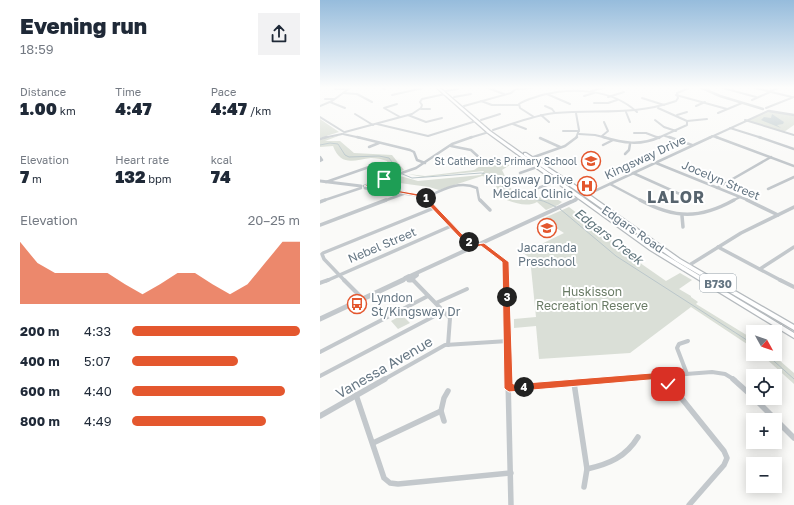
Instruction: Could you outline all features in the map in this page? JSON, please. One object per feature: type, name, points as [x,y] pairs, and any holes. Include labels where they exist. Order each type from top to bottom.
[{"type":"main road","name":"Edgars Road","points":[[467,112],[491,131],[531,158],[558,181],[584,196]]},
{"type":"main road","name":"Edgars Road","points":[[509,144],[536,167],[550,174],[584,196],[685,267],[775,320],[794,328]]},
{"type":"main road","name":"Edgars Road","points":[[775,320],[794,336]]},
{"type":"street","points":[[390,112],[400,117]]},
{"type":"street","points":[[320,140],[415,112]]},
{"type":"street","points":[[526,112],[534,117]]},
{"type":"street","points":[[626,112],[630,122]]},
{"type":"street","points":[[320,202],[416,168],[450,146],[534,117],[556,113],[637,112]]},
{"type":"street","points":[[668,112],[687,121],[700,121],[707,119]]},
{"type":"street","points":[[677,115],[687,112]]},
{"type":"street","name":"Kingsway Drive","points":[[320,319],[764,112]]},
{"type":"street","points":[[773,112],[794,115]]},
{"type":"street","points":[[531,158],[573,141],[579,132],[576,113]]},
{"type":"street","points":[[355,114],[374,124],[428,136],[500,114]]},
{"type":"street","points":[[408,115],[426,122],[442,118]]},
{"type":"street","points":[[541,116],[549,122]]},
{"type":"street","points":[[320,117],[343,133],[410,150],[414,152],[418,161],[425,162]]},
{"type":"street","points":[[655,120],[664,127],[676,131]]},
{"type":"street","points":[[745,120],[794,135]]},
{"type":"street","points":[[563,131],[602,136],[630,144],[647,143],[685,127],[687,125],[687,121]]},
{"type":"street","points":[[602,136],[608,131],[604,122]]},
{"type":"street","points":[[513,124],[526,129]]},
{"type":"street","points":[[730,128],[794,149]]},
{"type":"street","points":[[634,132],[646,133],[660,138]]},
{"type":"street","points":[[665,136],[692,146]]},
{"type":"street","points":[[712,136],[794,166]]},
{"type":"street","points":[[540,138],[560,147]]},
{"type":"street","points":[[603,145],[613,140]]},
{"type":"street","points":[[369,147],[379,143]]},
{"type":"street","points":[[625,154],[629,150],[630,144]]},
{"type":"street","points":[[450,146],[471,150],[475,152],[480,160],[488,164]]},
{"type":"street","points":[[320,157],[322,160],[320,161]]},
{"type":"street","points":[[717,188],[772,157]]},
{"type":"street","name":"Jocelyn Street","points":[[656,162],[740,197],[778,215]]},
{"type":"street","points":[[326,182],[369,167]]},
{"type":"street","points":[[520,173],[536,167]]},
{"type":"street","points":[[633,173],[682,195]]},
{"type":"street","points":[[768,189],[794,177]]},
{"type":"street","points":[[320,181],[419,195],[425,198],[461,236],[475,246]]},
{"type":"street","points":[[538,188],[558,181]]},
{"type":"street","points":[[610,184],[661,211],[682,216],[702,215],[740,197]]},
{"type":"street","points":[[425,198],[456,185],[471,185],[477,188],[479,199],[490,210]]},
{"type":"street","points":[[320,226],[406,193]]},
{"type":"street","points":[[685,267],[741,233],[794,207]]},
{"type":"street","points":[[363,299],[321,254],[434,208]]},
{"type":"street","points":[[682,216],[683,227]]},
{"type":"street","name":"Nebel Street","points":[[320,283],[452,226]]},
{"type":"street","points":[[482,244],[506,263],[511,505]]},
{"type":"street","points":[[718,247],[794,287]]},
{"type":"street","points":[[760,269],[794,247]]},
{"type":"street","points":[[410,278],[451,319],[448,345]]},
{"type":"street","points":[[436,303],[467,289]]},
{"type":"street","points":[[320,352],[428,296]]},
{"type":"street","points":[[320,376],[444,311]]},
{"type":"street","name":"Vanessa Avenue","points":[[320,416],[438,348],[448,345],[508,340]]},
{"type":"street","points":[[686,374],[677,348],[679,344],[688,341]]},
{"type":"street","points":[[509,388],[712,372],[725,374],[734,379],[746,391]]},
{"type":"street","points":[[664,376],[668,384],[724,451],[727,458],[724,465],[689,505]]},
{"type":"street","points":[[574,383],[587,469],[584,487]]},
{"type":"street","points":[[444,421],[441,411],[444,398],[448,391]]},
{"type":"street","points":[[356,395],[384,478],[387,481],[393,484],[511,473]]},
{"type":"street","points":[[760,405],[794,438]]},
{"type":"street","points":[[373,443],[441,411]]},
{"type":"street","points":[[587,469],[614,462],[631,447],[638,437]]},
{"type":"green space","points":[[764,112],[774,112],[794,116],[794,125],[784,132],[748,121]]},
{"type":"green space","points":[[320,119],[339,132],[320,138]]},
{"type":"green space","points":[[341,135],[325,141],[340,141],[354,153],[392,155],[404,170],[390,175],[387,170],[390,168],[387,161],[371,158],[354,161],[344,160],[336,153],[333,146],[320,147],[320,140]]},
{"type":"green space","points":[[493,163],[510,165],[502,170],[513,192],[547,198],[551,196],[562,202],[546,210],[537,202],[533,204],[519,204],[501,198],[493,181],[482,176],[439,190],[429,187],[385,181],[400,176],[418,181],[481,175],[484,171],[423,177],[408,174],[425,176],[474,170],[483,164],[490,165]]},
{"type":"green space","name":"Huskisson Recreation Reserve","points":[[569,207],[643,265],[666,281],[680,273],[692,280],[679,289],[698,302],[696,304],[746,335],[746,343],[691,307],[630,353],[539,359],[536,326],[514,328],[514,319],[536,317],[530,258],[523,253],[564,233],[542,219]]},
{"type":"green space","points":[[402,315],[410,323],[398,329],[391,321]]},
{"type":"green space","points":[[769,361],[780,361],[794,373],[794,384],[782,373],[782,369],[778,369]]},
{"type":"shaded area","points":[[772,114],[784,122],[783,124],[777,125],[781,128],[761,120],[764,117],[771,118]]},
{"type":"waterway","name":"Edgars Creek","points":[[320,145],[330,143],[338,144],[345,155],[349,157],[379,156],[389,158],[400,173],[412,178],[481,173],[490,175],[496,177],[504,190],[511,195],[541,200],[556,207]]},
{"type":"waterway","name":"Edgars Creek","points":[[560,209],[616,256],[746,340]]},
{"type":"waterway","name":"Edgars Creek","points":[[774,361],[794,379]]},
{"type":"place","name":"St Catherine's Primary School","points":[[591,161]]},
{"type":"place","name":"Kingsway Drive Medical Clinic","points":[[587,186]]},
{"type":"place","name":"Jacaranda Preschool","points":[[547,228]]},
{"type":"place","name":"Lyndon St/Kingsway Dr","points":[[357,304]]},
{"type":"district","name":"LALOR","points":[[676,197]]},
{"type":"route","points":[[384,179],[366,187],[423,196],[461,236],[475,246],[482,244],[505,261],[508,308],[509,388],[664,376],[668,384]]}]
